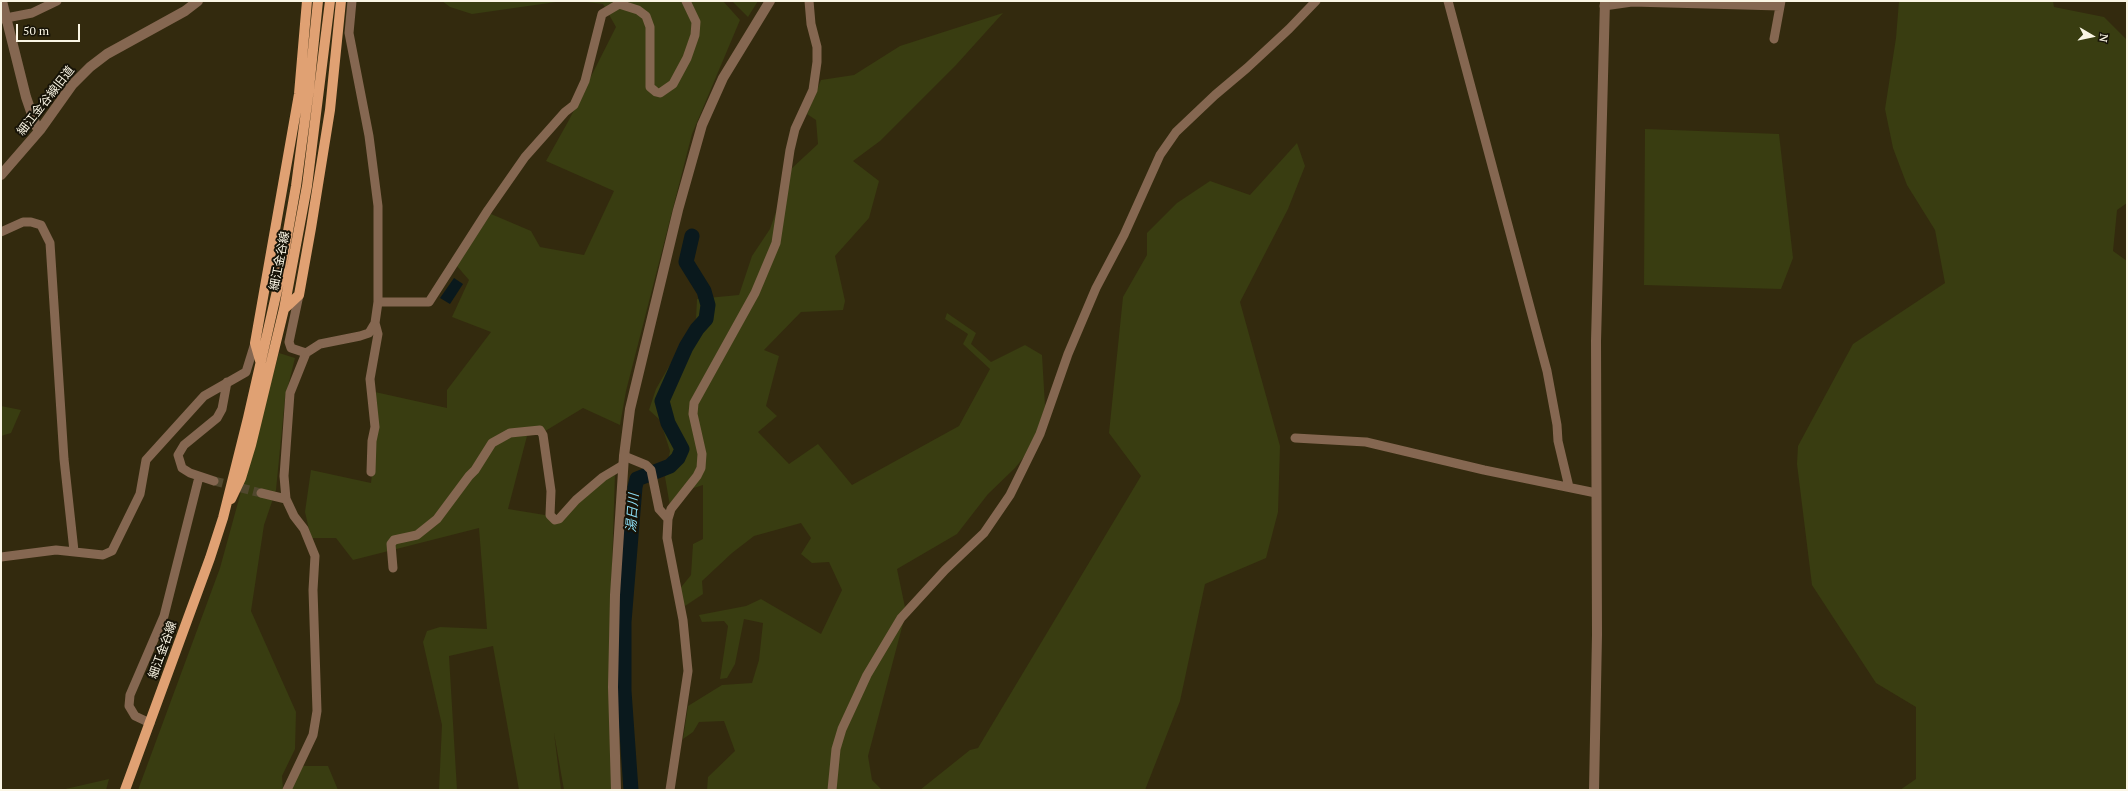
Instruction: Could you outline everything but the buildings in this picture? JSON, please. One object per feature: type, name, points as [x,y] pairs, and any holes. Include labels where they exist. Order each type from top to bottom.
[{"type":"main road","points":[[261,364],[255,343],[299,94],[307,1]]},
{"type":"main road","name":"細江金谷線","points":[[223,518],[261,364],[279,282],[296,186],[309,89],[318,1]]},
{"type":"main road","name":"細江金谷線","points":[[125,790],[223,518],[241,478],[284,309],[307,186],[330,1]]},
{"type":"main road","points":[[284,309],[299,295],[321,172],[341,1]]},
{"type":"street","points":[[2,1],[4,19],[26,97],[36,126],[40,130]]},
{"type":"street","points":[[4,19],[32,13],[57,1]]},
{"type":"street","name":"細江金谷線旧道","points":[[1,175],[40,130],[72,85],[96,63],[107,54],[185,11],[198,1]]},
{"type":"street","points":[[352,1],[349,33],[369,136],[378,206],[378,302],[375,323],[378,334],[370,379],[375,426],[372,441],[371,472]]},
{"type":"street","points":[[378,302],[429,302],[488,210],[525,157],[565,112],[574,105],[581,92],[602,14],[619,4],[638,10],[646,16],[650,27],[650,87],[656,92],[660,92],[673,84],[687,58],[695,35],[696,22],[686,1]]},
{"type":"street","points":[[616,790],[613,687],[615,603],[623,460],[630,409],[638,370],[678,210],[702,125],[723,78],[770,1]]},
{"type":"street","points":[[670,790],[688,670],[683,620],[667,538],[668,518],[671,509],[697,476],[701,468],[702,454],[693,414],[694,402],[755,293],[776,243],[790,150],[795,129],[813,90],[817,62],[817,47],[811,24],[808,1]]},
{"type":"street","points":[[832,790],[836,749],[842,729],[867,675],[901,618],[945,570],[984,533],[1010,495],[1040,434],[1068,354],[1096,288],[1124,235],[1160,155],[1182,127],[1215,95],[1289,29],[1316,1]]},
{"type":"street","points":[[1448,1],[1547,371],[1557,425],[1558,441],[1569,487]]},
{"type":"street","points":[[1594,790],[1597,636],[1596,341],[1604,4],[1632,2],[1781,4],[1774,39]]},
{"type":"street","points":[[1,232],[23,222],[32,222],[41,225],[50,243],[64,459],[74,551]]},
{"type":"street","points":[[299,295],[289,342],[291,348],[306,353]]},
{"type":"street","points":[[287,790],[314,734],[317,711],[313,590],[315,556],[304,529],[294,516],[286,499],[284,476],[290,393],[306,353],[320,344],[360,336],[369,332],[375,323]]},
{"type":"street","points":[[1,557],[56,550],[103,555],[112,551],[140,494],[146,460],[204,396],[246,372],[255,343]]},
{"type":"street","points":[[214,480],[199,477],[182,468],[178,455],[184,445],[217,418],[222,409],[227,382]]},
{"type":"street","points":[[393,568],[391,544],[394,540],[417,535],[437,519],[475,470],[492,443],[510,433],[540,430],[543,435],[551,491],[550,515],[555,520],[559,519],[576,500],[623,460]]},
{"type":"street","points":[[1295,438],[1366,442],[1484,470],[1596,492]]},
{"type":"street","points":[[623,460],[646,465],[651,470],[659,509],[668,518]]},
{"type":"street","points":[[150,723],[135,716],[129,706],[130,694],[164,616],[199,477]]},
{"type":"street","points":[[261,493],[286,499]]},
{"type":"green space","points":[[442,1],[563,1],[472,14],[450,7]]},
{"type":"green space","points":[[578,1],[723,1],[740,20],[692,134],[626,391],[620,425],[583,408],[542,433],[527,436],[508,509],[557,517],[615,473],[609,662],[612,790],[564,790],[554,733],[561,790],[519,790],[493,646],[449,656],[457,790],[439,790],[442,725],[423,642],[427,631],[440,627],[487,629],[479,528],[353,560],[336,538],[311,538],[305,512],[311,470],[371,483],[378,418],[375,392],[447,408],[447,390],[491,332],[452,317],[469,280],[456,265],[491,214],[531,231],[540,247],[584,255],[614,191],[546,161],[569,120],[616,27],[603,4]]},
{"type":"green space","points":[[732,1],[758,1],[748,17]]},
{"type":"green space","points":[[1899,1],[2053,1],[2054,7],[2104,17],[2127,40],[2127,203],[2117,210],[2113,251],[2127,261],[2127,790],[1900,790],[1916,779],[1916,707],[1876,683],[1812,585],[1797,464],[1798,446],[1853,344],[1945,283],[1935,230],[1907,185],[1893,148],[1885,109],[1896,38]]},
{"type":"green space","points":[[1003,13],[956,65],[880,141],[853,161],[879,181],[869,218],[835,256],[845,301],[843,310],[801,312],[764,350],[779,356],[766,406],[777,416],[758,432],[789,464],[818,444],[852,485],[959,426],[990,369],[963,344],[968,334],[945,319],[947,313],[976,333],[971,344],[991,362],[1025,345],[1042,355],[1045,406],[1032,447],[1015,468],[988,494],[957,534],[897,569],[906,612],[868,756],[872,780],[882,790],[707,790],[708,777],[735,751],[724,721],[699,722],[693,732],[683,739],[688,706],[722,685],[752,683],[759,660],[763,623],[744,619],[735,664],[727,678],[720,679],[728,626],[724,621],[702,622],[699,615],[746,606],[761,599],[821,634],[842,590],[829,562],[812,563],[801,554],[811,538],[801,523],[754,536],[732,553],[702,581],[703,594],[685,606],[678,591],[691,575],[693,544],[703,539],[703,485],[678,493],[670,506],[665,477],[670,451],[660,420],[649,410],[656,389],[696,319],[697,299],[739,295],[752,256],[770,229],[791,169],[818,144],[816,120],[807,114],[821,80],[854,75],[900,46]]},
{"type":"green space","points":[[1645,129],[1779,134],[1793,258],[1781,289],[1644,285]]},
{"type":"green space","points":[[1297,143],[1305,166],[1288,209],[1240,302],[1280,446],[1278,512],[1266,558],[1205,584],[1180,701],[1145,790],[920,790],[970,750],[978,748],[1141,476],[1109,433],[1123,297],[1147,255],[1147,233],[1177,203],[1210,181],[1250,195]]},
{"type":"green space","points":[[279,353],[295,358],[285,398],[276,490],[264,525],[251,611],[296,712],[295,749],[282,776],[283,789],[303,766],[328,766],[338,790],[138,790],[220,568]]},
{"type":"green space","points":[[1,406],[21,410],[11,433],[1,436]]},
{"type":"green space","points":[[109,779],[106,790],[61,790]]},
{"type":"shaded area","points":[[454,278],[463,284],[450,304],[440,298]]},
{"type":"waterway","name":"湯日川","points":[[631,790],[624,691],[624,622],[635,487],[637,479],[670,466],[678,458],[682,449],[668,423],[662,401],[686,347],[697,329],[706,319],[708,305],[704,291],[686,262],[692,236]]},
{"type":"tunnel","points":[[214,481],[261,493]]}]
